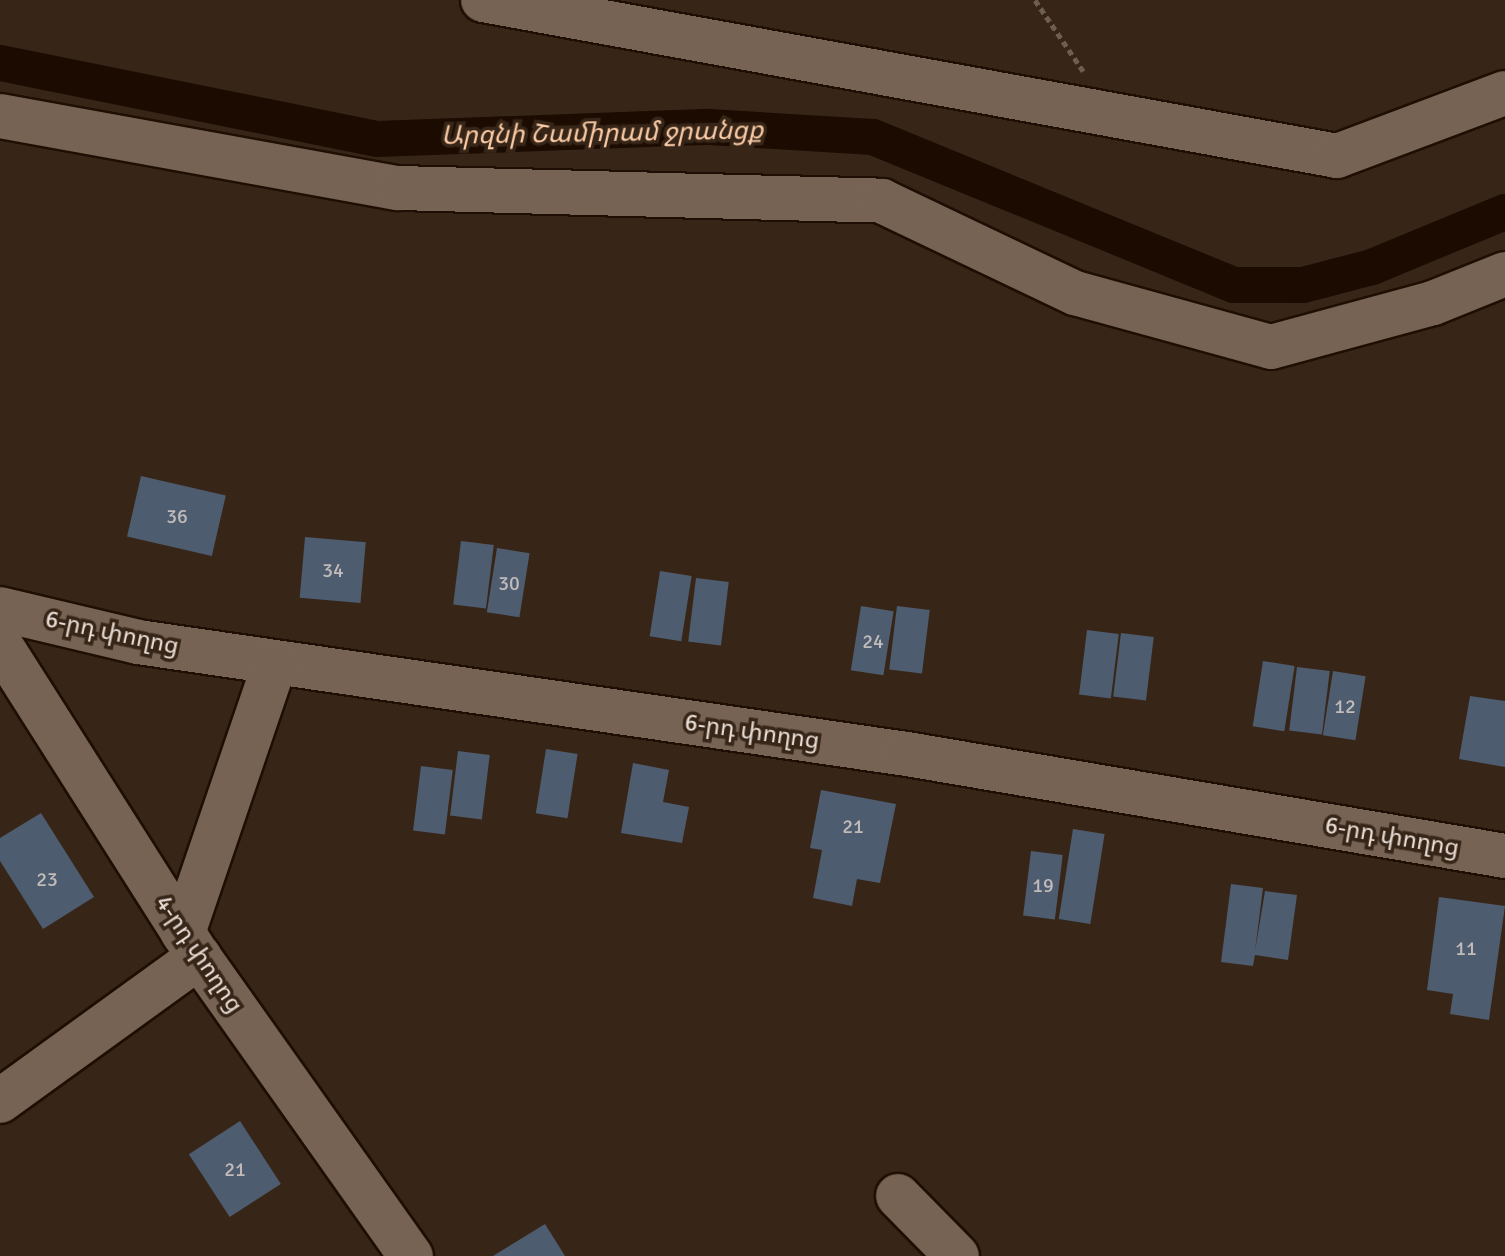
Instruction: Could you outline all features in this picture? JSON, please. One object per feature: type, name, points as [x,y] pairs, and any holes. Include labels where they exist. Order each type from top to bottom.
[{"type":"street","points":[[483,0],[1337,156],[1505,93]]},
{"type":"street","points":[[0,116],[398,188],[882,201],[1075,293],[1271,347],[1433,303],[1505,274]]},
{"type":"street","name":"6-րդ փողոց","points":[[0,609],[138,642],[907,754],[1505,856]]},
{"type":"street","name":"4-րդ փողոց","points":[[0,644],[191,945],[411,1256]]},
{"type":"street","points":[[0,1101],[191,945],[275,663]]},
{"type":"street","points":[[898,1196],[957,1256]]},
{"type":"path","points":[[1035,0],[1114,114]]},
{"type":"building","points":[[141,476],[226,496],[212,556],[127,536]]},
{"type":"building","points":[[305,537],[366,542],[360,603],[300,598]]},
{"type":"building","points":[[461,541],[494,545],[486,609],[453,605]]},
{"type":"building","points":[[497,548],[530,553],[519,617],[487,612]]},
{"type":"building","points":[[660,571],[692,576],[681,641],[650,636]]},
{"type":"building","points":[[696,578],[729,582],[721,646],[688,642]]},
{"type":"building","points":[[861,606],[894,611],[883,675],[851,670]]},
{"type":"building","points":[[897,606],[930,610],[922,674],[889,670]]},
{"type":"building","points":[[1087,630],[1119,634],[1111,698],[1079,695]]},
{"type":"building","points":[[1121,633],[1154,637],[1146,701],[1113,697]]},
{"type":"building","points":[[1263,661],[1295,666],[1284,731],[1253,726]]},
{"type":"building","points":[[1297,667],[1330,671],[1322,735],[1289,731]]},
{"type":"building","points":[[1333,671],[1366,676],[1355,740],[1323,735]]},
{"type":"building","points":[[1470,696],[1505,701],[1505,767],[1459,759]]},
{"type":"building","points":[[546,749],[578,754],[567,818],[536,813]]},
{"type":"building","points":[[458,751],[490,755],[482,819],[450,816]]},
{"type":"building","points":[[633,763],[669,770],[663,802],[689,807],[682,843],[621,833]]},
{"type":"building","points":[[421,766],[453,770],[445,834],[413,831]]},
{"type":"building","points":[[821,790],[896,804],[880,883],[857,879],[852,906],[813,898],[822,850],[810,848]]},
{"type":"building","points":[[41,813],[94,897],[43,929],[0,861],[0,838]]},
{"type":"building","points":[[1073,829],[1105,834],[1090,924],[1059,919]]},
{"type":"building","points":[[1031,851],[1063,855],[1055,919],[1023,916]]},
{"type":"building","points":[[1231,884],[1263,888],[1255,951],[1265,891],[1297,895],[1288,960],[1255,955],[1253,966],[1221,962]]},
{"type":"building","points":[[1439,897],[1505,906],[1489,1020],[1450,1014],[1453,994],[1427,990]]},
{"type":"building","points":[[240,1121],[281,1184],[230,1217],[189,1154]]},
{"type":"building","points":[[545,1224],[565,1256],[493,1256]]},
{"type":"waterway","name":"Արզնի Շամիրամ ջրանցք","points":[[0,63],[377,139],[709,127],[873,137],[1234,285],[1303,285],[1372,267],[1505,212]]}]
